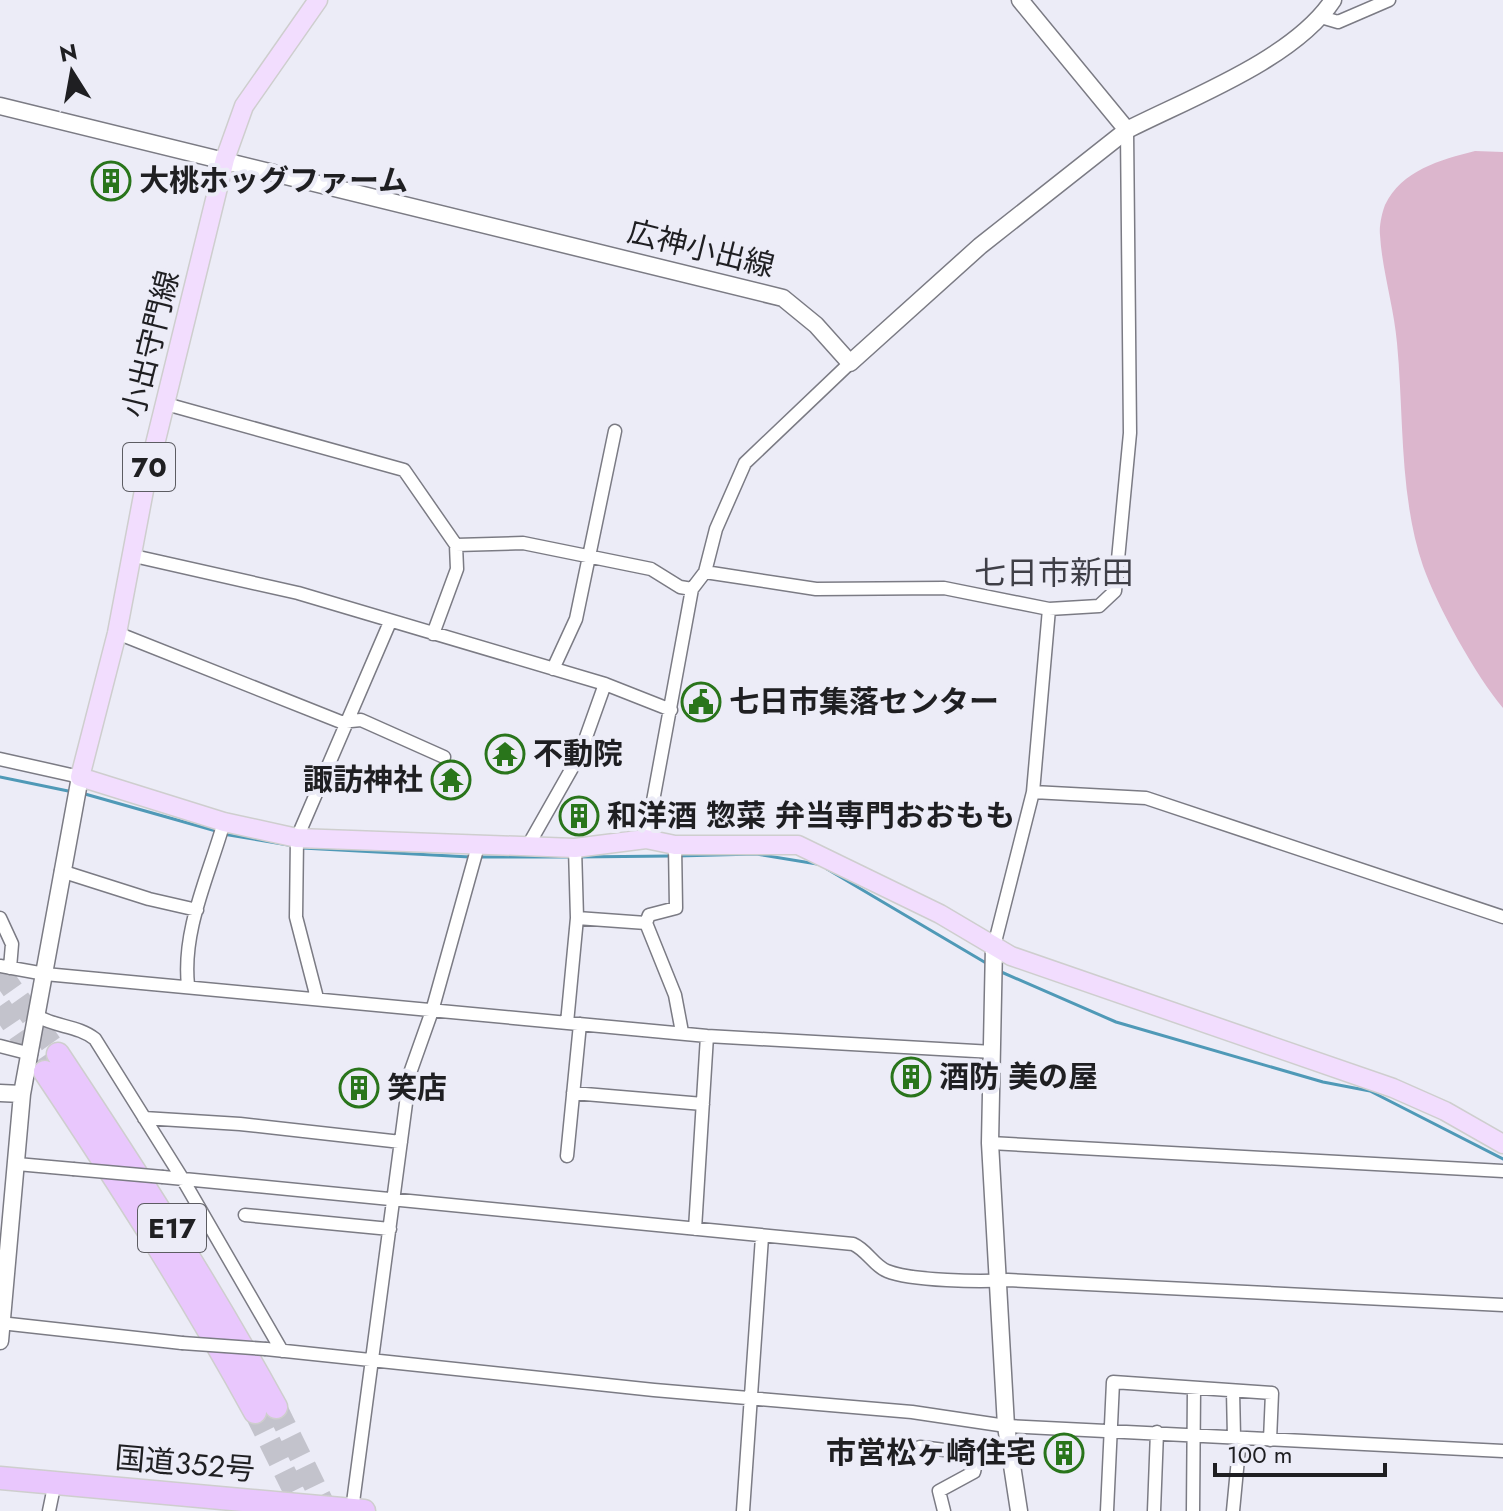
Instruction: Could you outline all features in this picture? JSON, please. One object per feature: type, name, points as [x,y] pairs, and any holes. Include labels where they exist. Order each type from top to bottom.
[{"type":"highway","name":"E17","points":[[52,1063],[164,1215],[265,1410]]},
{"type":"highway","name":"国道352号","points":[[0,1478],[299,1508],[358,1510]]},
{"type":"main road","name":"70","points":[[225,159],[250,96],[318,0]]},
{"type":"main road","points":[[1020,0],[1127,130]]},
{"type":"main road","points":[[850,363],[980,246],[1127,130],[1282,50],[1321,17],[1333,0]]},
{"type":"main road","name":"広神小出線","points":[[0,106],[783,298],[816,325],[850,363]]},
{"type":"main road","name":"小出守門線","points":[[80,777],[117,633],[145,485],[225,159]]},
{"type":"main road","points":[[0,1341],[22,1094],[39,1017],[61,871],[80,777],[224,822],[297,838],[575,848],[646,839],[675,845],[798,845],[940,914],[1011,956],[1393,1088],[1445,1111],[1503,1144]]},
{"type":"main road","points":[[994,946],[990,1143],[1006,1426],[1019,1511]]},
{"type":"main road","points":[[0,1093],[22,1094]]},
{"type":"street","points":[[1321,17],[1338,22],[1389,0]]},
{"type":"street","points":[[705,572],[816,589],[944,588],[1049,609],[1099,606],[1115,591],[1120,569],[1130,433],[1127,130]]},
{"type":"street","points":[[646,839],[692,589],[705,572],[716,529],[745,463],[850,363]]},
{"type":"street","points":[[166,404],[404,470],[456,545],[457,569],[433,634]]},
{"type":"street","points":[[553,669],[576,619],[591,559],[615,431]]},
{"type":"street","points":[[456,545],[523,543],[651,569],[692,589]]},
{"type":"street","points":[[134,556],[298,593],[605,684],[671,710]]},
{"type":"street","points":[[994,946],[1033,792],[1049,609]]},
{"type":"street","points":[[317,998],[296,917],[297,838],[390,622]]},
{"type":"street","points":[[117,633],[341,722],[361,720],[444,757]]},
{"type":"street","points":[[529,844],[580,754],[605,684]]},
{"type":"street","points":[[0,759],[80,777]]},
{"type":"street","points":[[1033,792],[1146,798],[1503,917]]},
{"type":"street","points":[[188,985],[185,958],[224,822]]},
{"type":"street","points":[[675,845],[676,908],[649,915],[646,923],[675,995],[682,1032]]},
{"type":"street","points":[[358,1510],[370,1362],[395,1200],[410,1073],[432,1011],[478,846]]},
{"type":"street","points":[[567,1156],[573,1093],[577,918],[575,848]]},
{"type":"street","points":[[61,871],[149,899],[197,910]]},
{"type":"street","points":[[0,918],[12,944],[5,967],[45,974],[707,1036],[993,1052]]},
{"type":"street","points":[[577,918],[646,923]]},
{"type":"street","points":[[39,1017],[54,1025],[85,1031],[95,1039],[182,1178],[282,1351]]},
{"type":"street","points":[[695,1229],[707,1036]]},
{"type":"street","points":[[0,1046],[31,1054]]},
{"type":"street","points":[[573,1093],[703,1104]]},
{"type":"street","points":[[144,1118],[255,1125],[401,1142]]},
{"type":"street","points":[[990,1143],[1503,1171]]},
{"type":"street","points":[[17,1164],[853,1244],[866,1250],[888,1272],[999,1281],[1503,1305]]},
{"type":"street","points":[[245,1215],[390,1229]]},
{"type":"street","points":[[743,1511],[762,1237]]},
{"type":"street","points":[[1,1323],[370,1362],[912,1412],[1006,1426],[1503,1451]]},
{"type":"street","points":[[1107,1511],[1113,1382],[1272,1393],[1270,1440]]},
{"type":"street","points":[[1193,1511],[1194,1388]]},
{"type":"street","points":[[1233,1391],[1237,1437],[1233,1511]]},
{"type":"street","points":[[1154,1511],[1157,1432]]},
{"type":"street","points":[[920,1447],[978,1454],[1010,1446]]},
{"type":"street","points":[[944,1511],[939,1491],[974,1472],[978,1454]]},
{"type":"street","points":[[49,1511],[55,1482]]},
{"type":"shaded area","points":[[1475,151],[1503,152],[1503,708],[1481,678],[1447,620],[1429,582],[1415,539],[1406,484],[1395,329],[1380,231],[1385,205],[1401,183],[1423,168]]},
{"type":"waterway","points":[[0,777],[73,792]]},
{"type":"waterway","points":[[85,794],[216,831]]},
{"type":"waterway","points":[[223,834],[294,846]]},
{"type":"waterway","points":[[302,848],[470,857]]},
{"type":"waterway","points":[[677,856],[756,854],[817,864]]},
{"type":"waterway","points":[[577,857],[670,856]]},
{"type":"waterway","points":[[477,857],[570,857]]},
{"type":"waterway","points":[[827,869],[986,963]]},
{"type":"waterway","points":[[999,971],[1116,1022],[1323,1082],[1370,1091],[1503,1159]]},
{"type":"tunnel","points":[[0,972],[58,1054]]},
{"type":"tunnel","points":[[0,1006],[45,1072]]},
{"type":"tunnel","points":[[276,1407],[327,1511]]},
{"type":"tunnel","points":[[255,1412],[304,1511]]},
{"type":"place","name":"大桃ホッグファーム","points":[[111,181]]},
{"type":"place","name":"七日市集落センター","points":[[701,702]]},
{"type":"place","name":"不動院","points":[[505,754]]},
{"type":"place","name":"諏訪神社","points":[[451,780]]},
{"type":"place","name":"和洋酒 惣菜 弁当専門おおもも","points":[[579,816]]},
{"type":"place","name":"酒防 美の屋","points":[[911,1077]]},
{"type":"place","name":"笑店","points":[[359,1088]]},
{"type":"place","name":"市営松ヶ崎住宅","points":[[1064,1453]]},
{"type":"district","name":"七日市新田","points":[[1054,573]]}]
